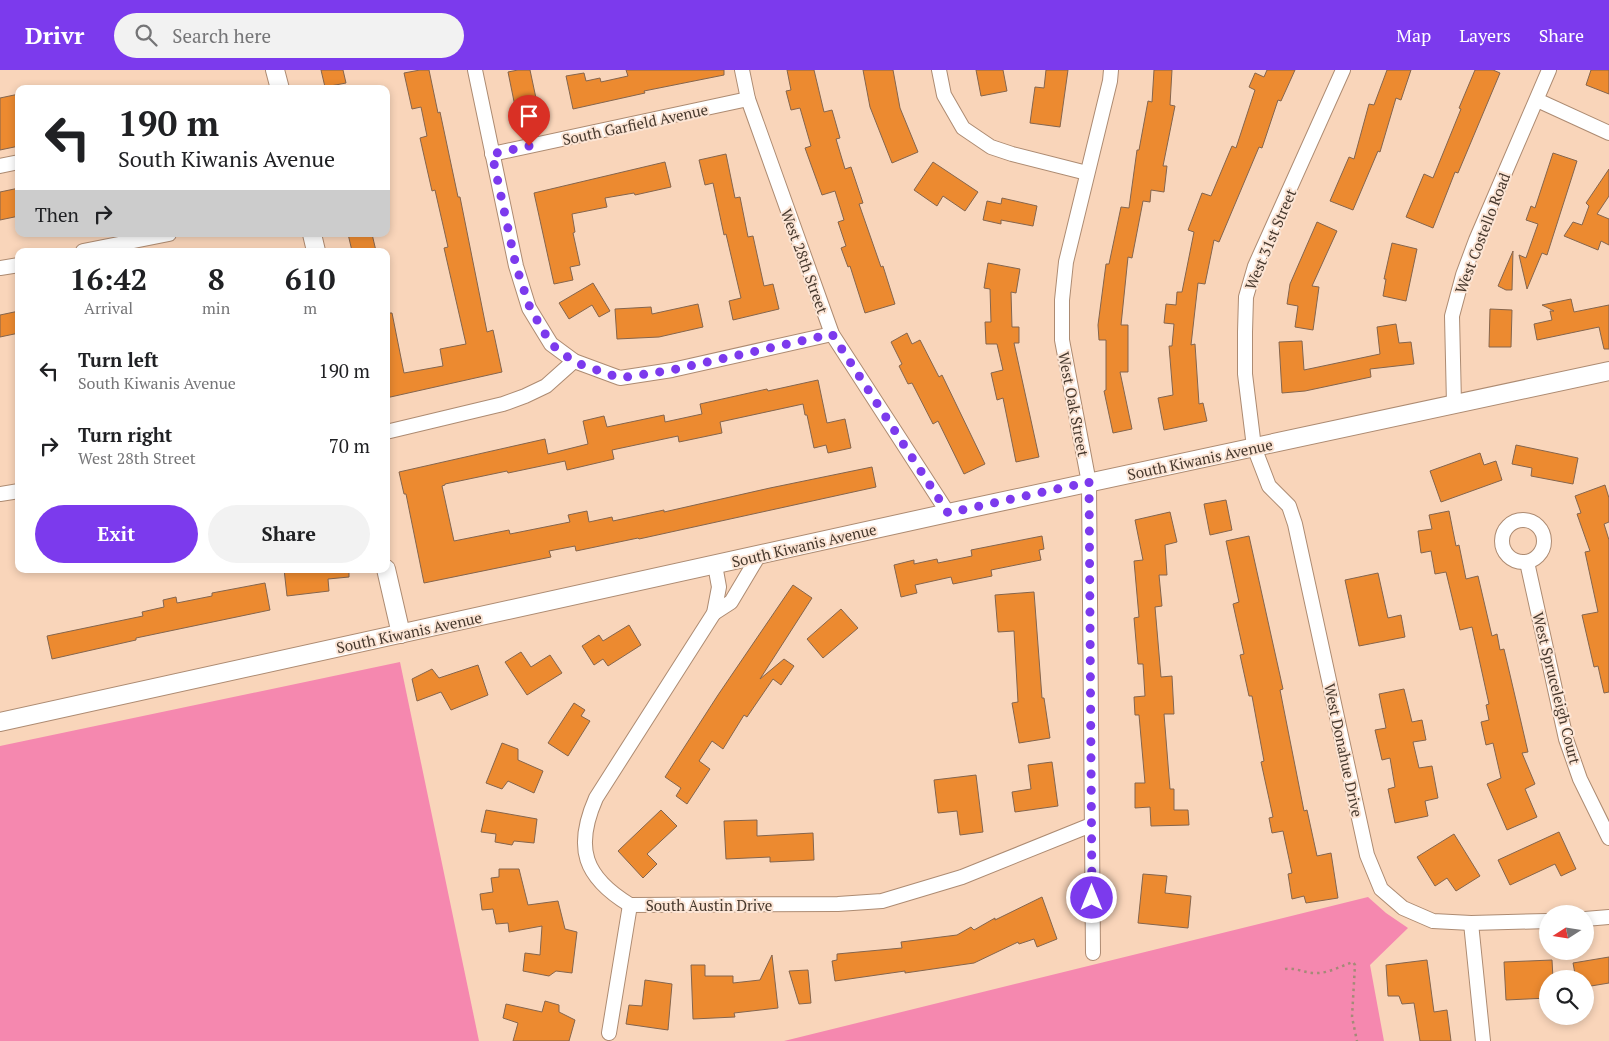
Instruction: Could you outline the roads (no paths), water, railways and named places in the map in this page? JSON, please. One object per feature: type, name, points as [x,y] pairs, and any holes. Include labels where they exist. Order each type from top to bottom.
[{"type":"main road","points":[[275,70],[279,85]]},
{"type":"main road","name":"South Kiwanis Avenue","points":[[0,722],[1089,482],[1609,371]]},
{"type":"main road","points":[[387,573],[400,634]]},
{"type":"street","points":[[475,70],[516,266],[530,308],[551,344],[574,362],[620,378],[672,370],[832,334]]},
{"type":"street","name":"West 28th Street","points":[[742,70],[748,100],[832,334],[948,513]]},
{"type":"street","points":[[939,70],[944,95],[963,128],[991,147],[1088,173]]},
{"type":"street","name":"West Oak Street","points":[[1093,953],[1089,482],[1062,340],[1062,300],[1066,262],[1111,70]]},
{"type":"street","name":"West 31st Street","points":[[1254,447],[1245,374],[1246,297],[1255,266],[1343,70]]},
{"type":"street","name":"West Costello Road","points":[[1454,404],[1452,316],[1463,275],[1476,240],[1549,70]]},
{"type":"street","name":"South Garfield Avenue","points":[[492,154],[748,100]]},
{"type":"street","points":[[1537,100],[1609,133]]},
{"type":"street","points":[[0,166],[15,163]]},
{"type":"street","points":[[99,248],[154,237]]},
{"type":"street","points":[[0,268],[15,265]]},
{"type":"street","points":[[390,431],[503,404],[525,396],[546,386],[574,362]]},
{"type":"street","name":"West Donahue Drive","points":[[1254,447],[1269,486],[1289,506],[1295,524],[1367,854],[1381,889],[1403,908],[1433,921],[1471,923],[1539,921]]},
{"type":"street","points":[[0,494],[15,492]]},
{"type":"street","name":"South Austin Drive","points":[[714,613],[731,602],[759,555]]},
{"type":"street","name":"West Spruceleigh Court","points":[[1527,562],[1566,739],[1574,764],[1609,838]]},
{"type":"street","name":"South Austin Drive","points":[[715,565],[719,587],[714,613],[596,798],[588,817],[585,840],[587,862],[599,881],[613,894],[630,905],[838,904],[882,901],[962,877],[1092,825]]},
{"type":"street","points":[[610,1033],[630,905]]},
{"type":"street","points":[[1594,918],[1609,917]]},
{"type":"street","points":[[1471,923],[1483,1041]]}]
